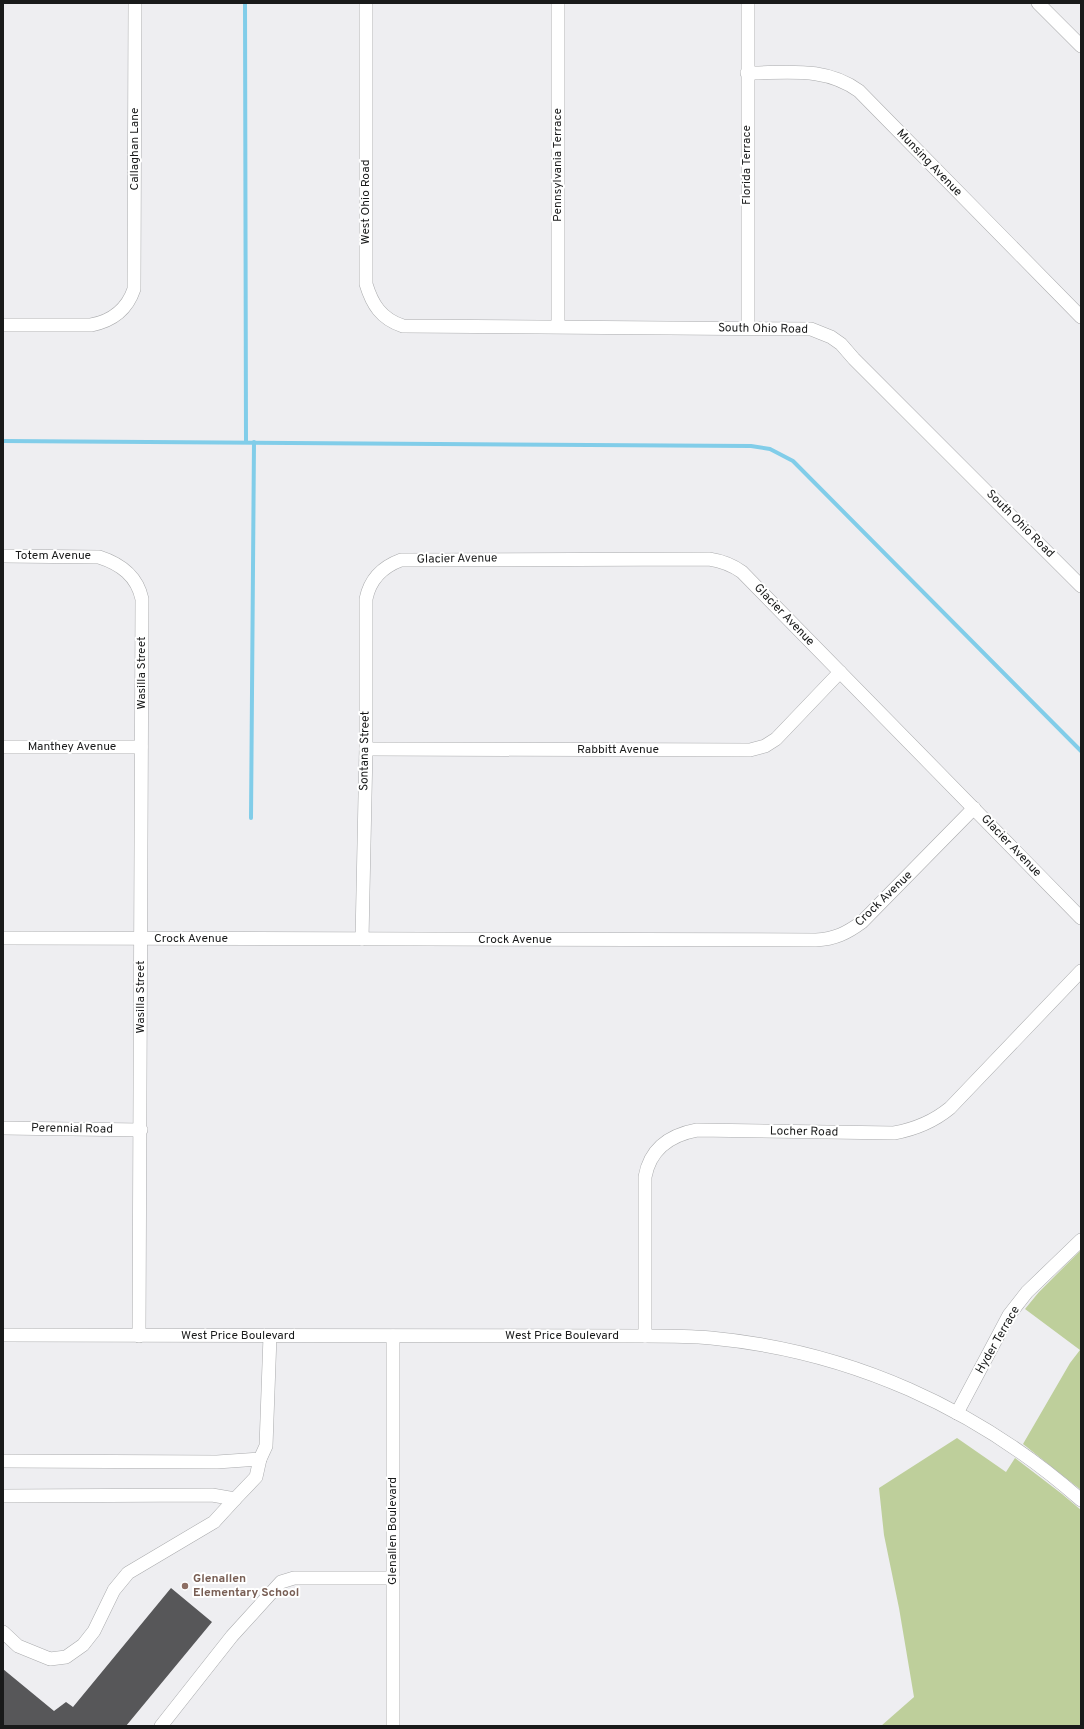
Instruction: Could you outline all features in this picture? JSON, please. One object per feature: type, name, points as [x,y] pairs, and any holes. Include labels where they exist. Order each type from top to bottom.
[{"type":"street","name":"Callaghan Lane","points":[[3,325],[91,325],[101,323],[112,319],[122,311],[132,295],[134,289],[135,3]]},
{"type":"street","name":"West Ohio Road","points":[[366,3],[366,284],[370,299],[381,314],[396,324],[403,326],[460,326]]},
{"type":"street","name":"Pennsylvania Terrace","points":[[558,3],[558,326]]},
{"type":"street","name":"Florida Terrace","points":[[748,3],[748,328]]},
{"type":"street","points":[[1038,3],[1081,46]]},
{"type":"street","name":"Munsing Avenue","points":[[747,73],[814,72],[830,75],[849,84],[859,91],[1081,317]]},
{"type":"street","name":"South Ohio Road","points":[[460,326],[811,329],[831,337],[836,340],[1081,586]]},
{"type":"street","name":"Totem Avenue","points":[[3,556],[100,557],[113,561],[124,568]]},
{"type":"street","name":"Glacier Avenue","points":[[383,568],[401,560],[543,558],[708,559],[732,565],[742,572],[1081,918]]},
{"type":"street","name":"Wasilla Street","points":[[124,568],[135,580],[142,599],[142,938],[139,1336]]},
{"type":"street","name":"Sontana Street","points":[[362,940],[366,749],[366,599],[367,591],[374,578],[383,568]]},
{"type":"street","name":"Rabbitt Avenue","points":[[366,749],[750,750],[765,746],[776,739],[840,672]]},
{"type":"street","name":"Manthey Avenue","points":[[3,747],[141,746]]},
{"type":"street","name":"Crock Avenue","points":[[3,938],[362,940],[831,939],[847,933],[862,922],[974,808]]},
{"type":"street","name":"Locher Road","points":[[645,1336],[645,1177],[652,1158],[661,1146],[672,1137],[697,1130],[894,1133],[926,1125],[950,1108],[1081,971]]},
{"type":"street","name":"Perennial Road","points":[[3,1128],[141,1130]]},
{"type":"street","name":"Hyder Terrace","points":[[957,1413],[1009,1315],[1027,1292],[1081,1240]]},
{"type":"street","name":"West Price Boulevard","points":[[3,1335],[645,1336],[711,1338],[774,1348],[815,1357],[862,1371],[906,1388],[982,1426],[1013,1447],[1081,1500]]},
{"type":"street","points":[[3,1632],[18,1646],[50,1659],[66,1657],[83,1645],[94,1631],[114,1590],[128,1573],[214,1522],[256,1477],[260,1459],[266,1446],[270,1336]]},
{"type":"street","name":"Glenallen Boulevard","points":[[393,1336],[393,1726]]},
{"type":"street","points":[[3,1461],[217,1462],[260,1459]]},
{"type":"street","points":[[3,1496],[212,1495],[235,1499]]},
{"type":"street","points":[[161,1726],[232,1636],[281,1582],[294,1578],[393,1578]]},
{"type":"green space","points":[[1081,1250],[1081,1490],[1023,1444],[1070,1363],[1080,1350],[1025,1309],[1039,1292]]},
{"type":"green space","points":[[957,1438],[1006,1472],[1015,1458],[1081,1510],[1081,1726],[881,1726],[914,1697],[899,1608],[884,1535],[879,1488]]},
{"type":"building","points":[[171,1588],[212,1622],[126,1726],[3,1726],[3,1669],[54,1711],[66,1702],[73,1707]]},
{"type":"waterway","points":[[245,3],[246,442]]},
{"type":"waterway","points":[[3,441],[751,446],[770,449],[793,461],[1081,751]]},
{"type":"waterway","points":[[251,818],[254,442]]},
{"type":"place","name":"Glenallen Elementary School","points":[[185,1586]]}]
